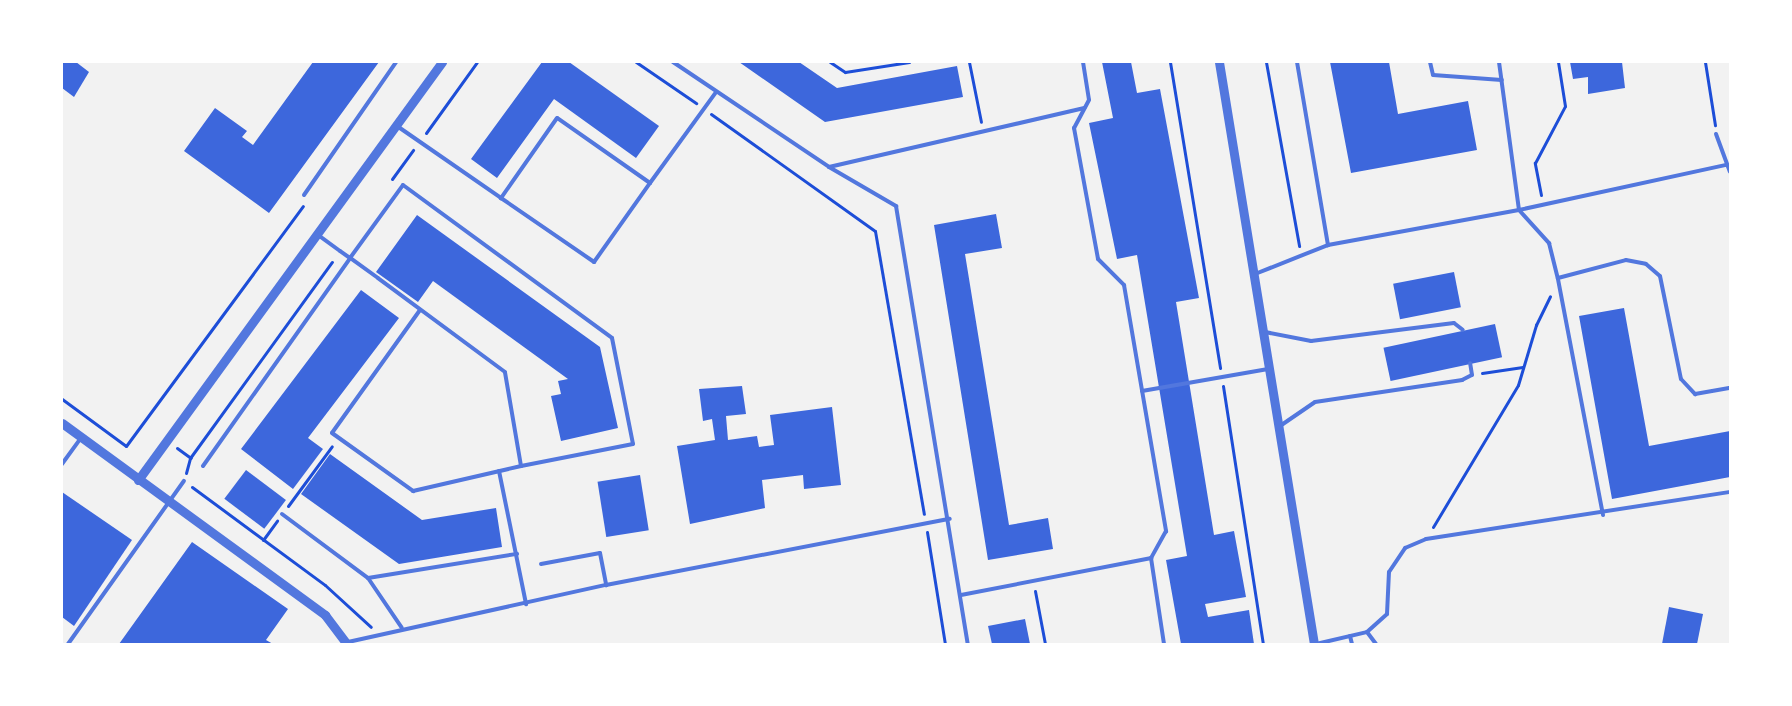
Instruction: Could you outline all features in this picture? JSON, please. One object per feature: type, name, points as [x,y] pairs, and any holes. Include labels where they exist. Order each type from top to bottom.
[{"type":"street","points":[[138,480],[442,62]]},
{"type":"street","points":[[1219,62],[1265,332],[1277,428],[1315,645]]},
{"type":"street","points":[[62,423],[325,615],[347,644]]},
{"type":"lane","points":[[304,195],[396,62]]},
{"type":"lane","points":[[673,62],[829,166],[896,206],[950,519],[968,645]]},
{"type":"lane","points":[[1083,62],[1089,100],[1074,128],[1098,259],[1124,285],[1166,531],[1150,558],[1164,645]]},
{"type":"lane","points":[[1297,62],[1328,245]]},
{"type":"lane","points":[[1430,62],[1433,75],[1502,80]]},
{"type":"lane","points":[[1499,62],[1519,210],[1549,243],[1558,278],[1603,515]]},
{"type":"lane","points":[[397,126],[594,262],[716,92]]},
{"type":"lane","points":[[829,166],[1085,108]]},
{"type":"lane","points":[[501,198],[557,118],[650,183]]},
{"type":"lane","points":[[1716,134],[1726,165],[1731,171]]},
{"type":"lane","points":[[1254,274],[1328,245],[1519,210],[1726,165]]},
{"type":"lane","points":[[203,466],[403,184],[612,338],[633,444],[520,466],[413,491],[332,433],[420,310]]},
{"type":"lane","points":[[316,233],[505,372],[520,466]]},
{"type":"lane","points":[[1558,278],[1626,260],[1646,264],[1660,276],[1681,379],[1695,394],[1731,388]]},
{"type":"lane","points":[[1265,332],[1311,341],[1454,324],[1463,330]]},
{"type":"lane","points":[[1277,428],[1315,402],[1462,380],[1472,375],[1470,363]]},
{"type":"lane","points":[[1142,391],[1269,369]]},
{"type":"lane","points":[[62,464],[81,437]]},
{"type":"lane","points":[[499,471],[526,604]]},
{"type":"lane","points":[[68,645],[184,481]]},
{"type":"lane","points":[[1315,645],[1367,632],[1387,614],[1389,572],[1405,548],[1426,539],[1603,515],[1731,492]]},
{"type":"lane","points":[[282,514],[368,578],[402,628]]},
{"type":"lane","points":[[347,644],[402,628],[526,604],[606,585],[950,519]]},
{"type":"lane","points":[[541,564],[600,553],[606,585]]},
{"type":"lane","points":[[368,578],[517,554]]},
{"type":"lane","points":[[961,595],[1150,558]]},
{"type":"lane","points":[[1367,632],[1377,645]]},
{"type":"lane","points":[[1350,636],[1352,645]]},
{"type":"path","points":[[636,62],[875,231],[945,645]]},
{"type":"path","points":[[830,62],[845,72],[909,62]]},
{"type":"path","points":[[969,62],[983,131]]},
{"type":"path","points":[[1170,62],[1263,645]]},
{"type":"path","points":[[1266,62],[1300,255]]},
{"type":"path","points":[[1543,205],[1535,163],[1565,106],[1558,62]]},
{"type":"path","points":[[1705,62],[1716,134]]},
{"type":"path","points":[[62,399],[126,446],[310,196]]},
{"type":"path","points":[[1426,539],[1518,385],[1536,325],[1558,278]]},
{"type":"path","points":[[1472,375],[1524,367]]},
{"type":"path","points":[[263,540],[339,437]]},
{"type":"path","points":[[166,441],[203,466]]},
{"type":"path","points":[[184,481],[324,585],[380,634]]},
{"type":"path","points":[[1034,581],[1045,645]]},
{"type":"building","points":[[62,62],[76,62],[89,72],[74,97],[62,88]]},
{"type":"building","points":[[313,62],[379,62],[269,213],[184,151],[215,108],[247,131],[242,137],[253,145]]},
{"type":"building","points":[[542,62],[569,62],[659,126],[636,158],[554,99],[497,178],[471,159]]},
{"type":"building","points":[[739,62],[799,62],[837,88],[957,66],[963,97],[825,122]]},
{"type":"building","points":[[1102,62],[1131,62],[1137,93],[1160,89],[1199,298],[1176,302],[1214,535],[1234,531],[1246,597],[1205,604],[1208,617],[1249,610],[1254,644],[1181,644],[1166,560],[1187,556],[1137,255],[1117,259],[1089,123],[1113,118]]},
{"type":"building","points":[[1330,62],[1389,62],[1398,114],[1468,101],[1477,150],[1351,173]]},
{"type":"building","points":[[1570,62],[1622,62],[1625,88],[1588,94],[1588,77],[1573,79]]},
{"type":"building","points":[[996,214],[1002,248],[965,254],[1009,525],[1048,518],[1053,549],[988,560],[934,225]]},
{"type":"building","points":[[417,215],[600,347],[618,428],[561,441],[551,396],[561,394],[558,381],[568,379],[433,281],[418,302],[376,272]]},
{"type":"building","points":[[1454,272],[1461,307],[1400,319],[1393,284]]},
{"type":"building","points":[[361,290],[399,318],[308,438],[323,449],[293,489],[241,449]]},
{"type":"building","points":[[1624,308],[1649,446],[1730,431],[1730,477],[1612,499],[1579,316]]},
{"type":"building","points":[[1495,324],[1502,357],[1391,381],[1383,348]]},
{"type":"building","points":[[742,386],[746,414],[726,416],[728,440],[757,436],[759,447],[774,445],[770,415],[832,407],[841,485],[804,489],[803,475],[762,480],[765,508],[690,524],[677,446],[715,440],[712,419],[703,421],[699,389]]},
{"type":"building","points":[[330,454],[422,520],[496,508],[502,547],[399,564],[301,494]]},
{"type":"building","points":[[246,470],[286,500],[264,529],[224,499]]},
{"type":"building","points":[[640,475],[649,530],[606,537],[598,482]]},
{"type":"building","points":[[62,492],[132,540],[74,626],[62,617]]},
{"type":"building","points":[[192,542],[288,609],[266,640],[273,644],[119,644]]},
{"type":"building","points":[[1669,607],[1703,614],[1697,644],[1662,644]]},
{"type":"building","points":[[1025,619],[1030,644],[992,644],[988,626]]}]
